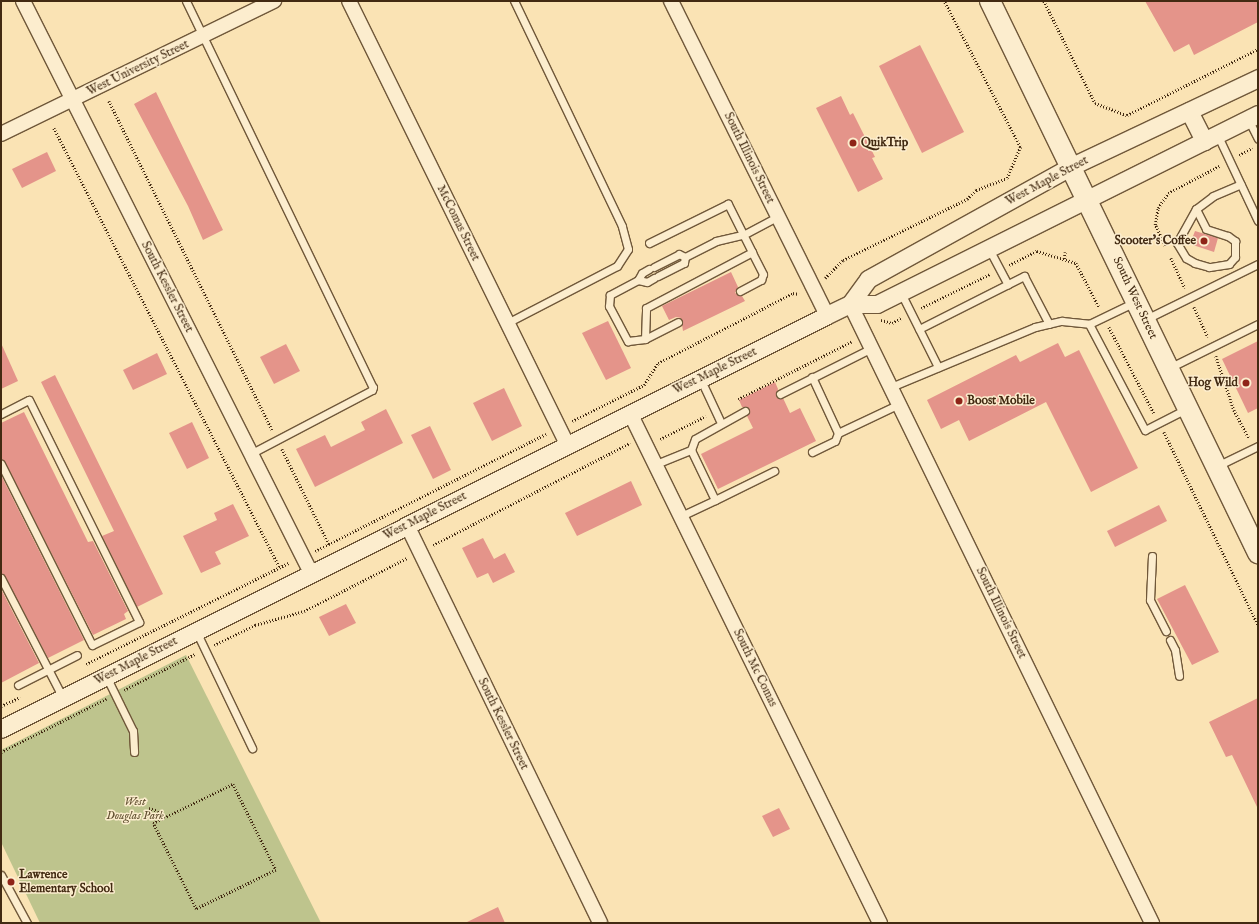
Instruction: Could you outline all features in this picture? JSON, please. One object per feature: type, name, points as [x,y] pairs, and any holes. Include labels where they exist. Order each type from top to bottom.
[{"type":"main road","name":"South West Street","points":[[990,1],[1089,200],[1258,553]]},
{"type":"street","name":"South Kessler Street","points":[[22,1],[311,573]]},
{"type":"street","name":"West University Street","points":[[1,134],[203,37],[274,1]]},
{"type":"street","name":"McComas Street","points":[[350,1],[567,445]]},
{"type":"street","name":"South Illinois Street","points":[[671,1],[827,315]]},
{"type":"street","name":"West Maple Street","points":[[850,304],[868,279],[1072,166],[1258,78]]},
{"type":"street","points":[[1189,111],[1211,138]]},
{"type":"street","name":"West Maple Street","points":[[1,729],[827,315],[850,304],[877,304],[901,293],[1089,200],[1253,116]]},
{"type":"street","name":"South Illinois Street","points":[[850,304],[1152,923]]},
{"type":"street","name":"South Mc Comas","points":[[630,413],[880,923]]},
{"type":"street","name":"South Kessler Street","points":[[407,525],[600,923]]},
{"type":"lane","points":[[186,1],[373,387],[372,390],[250,454]]},
{"type":"lane","points":[[507,323],[617,266],[628,249],[622,226],[514,1]]},
{"type":"lane","points":[[1253,116],[1258,139]]},
{"type":"lane","points":[[1211,138],[1241,184],[1258,221]]},
{"type":"lane","points":[[1196,209],[1206,229],[1228,236],[1235,241],[1235,257],[1229,264],[1209,267],[1195,263],[1186,258],[1179,249],[1180,235],[1196,209],[1213,196],[1241,184]]},
{"type":"lane","points":[[649,243],[728,204],[763,274],[761,280],[740,292]]},
{"type":"lane","points":[[685,257],[716,241],[743,235],[778,216]]},
{"type":"lane","points":[[989,249],[1008,284]]},
{"type":"lane","points":[[645,339],[646,308],[752,252]]},
{"type":"lane","points":[[678,322],[645,339],[628,341],[609,306],[610,295],[638,280],[642,273],[679,254],[685,257]]},
{"type":"lane","points":[[638,280],[647,282],[684,263],[685,257]]},
{"type":"lane","points":[[1146,319],[1258,264]]},
{"type":"lane","points":[[919,330],[1024,276],[1049,324]]},
{"type":"lane","points":[[901,293],[938,367]]},
{"type":"lane","points":[[891,387],[1034,327],[1062,321],[1089,324],[1137,301]]},
{"type":"lane","points":[[1089,324],[1145,430],[1188,408]]},
{"type":"lane","points":[[1169,368],[1258,324]]},
{"type":"lane","points":[[780,394],[872,348]]},
{"type":"lane","points":[[812,377],[838,433]]},
{"type":"lane","points":[[700,378],[721,423]]},
{"type":"lane","points":[[1,414],[29,400],[139,622],[92,645],[1,464]]},
{"type":"lane","points":[[812,452],[835,440],[838,433],[899,404]]},
{"type":"lane","points":[[656,464],[691,450],[695,440],[721,423],[745,411]]},
{"type":"lane","points":[[1216,467],[1258,446]]},
{"type":"lane","points":[[691,450],[714,500]]},
{"type":"lane","points":[[681,516],[774,470]]},
{"type":"lane","points":[[1152,556],[1150,600],[1166,631]]},
{"type":"lane","points":[[1,578],[63,698]]},
{"type":"lane","points":[[196,631],[252,748]]},
{"type":"lane","points":[[1170,640],[1175,650],[1179,676]]},
{"type":"lane","points":[[18,685],[77,655]]},
{"type":"lane","points":[[106,676],[134,731],[134,752]]},
{"type":"lane","points":[[1,875],[26,923]]},
{"type":"path","points":[[82,666],[329,544],[644,385],[658,363],[793,293],[804,294],[843,260],[967,199],[976,190],[1007,178],[1020,147],[944,1]]},
{"type":"path","points":[[1044,1],[1095,103],[1127,115],[1258,49]]},
{"type":"path","points":[[109,101],[329,544]]},
{"type":"path","points":[[54,128],[280,568]]},
{"type":"path","points":[[1064,259],[1065,252]]},
{"type":"path","points":[[1,706],[27,693]]},
{"type":"path","points":[[233,784],[276,870],[196,909],[153,823],[164,818],[196,804],[233,784]]},
{"type":"path","points":[[150,808],[158,811],[164,818]]},
{"type":"green space","name":"West Douglas Park","points":[[186,655],[321,923],[40,923],[1,842],[1,750]]},
{"type":"building","points":[[1145,1],[1258,1],[1258,22],[1194,55],[1189,44],[1174,52]]},
{"type":"building","points":[[920,45],[964,132],[922,153],[879,66]]},
{"type":"building","points":[[156,92],[223,230],[203,240],[188,206],[134,104]]},
{"type":"building","points":[[841,96],[850,115],[853,113],[875,157],[872,158],[883,179],[858,192],[816,108]]},
{"type":"building","points":[[47,152],[56,171],[22,188],[12,169]]},
{"type":"building","name":"Scooter's Coffee","points":[[1195,231],[1218,238],[1214,252],[1190,244]]},
{"type":"building","points":[[731,272],[738,287],[735,293],[742,296],[745,301],[683,331],[681,318],[676,317],[669,320],[662,306]]},
{"type":"building","points":[[608,321],[631,368],[606,380],[582,333]]},
{"type":"building","name":"Hog Wild","points":[[1258,341],[1258,408],[1248,413],[1222,359]]},
{"type":"building","points":[[1,343],[18,381],[1,389]]},
{"type":"building","points":[[1058,343],[1065,357],[1079,350],[1138,468],[1091,492],[1046,402],[969,441],[959,420],[941,429],[927,400],[1016,355],[1020,362]]},
{"type":"building","points":[[286,344],[300,371],[274,384],[260,357]]},
{"type":"building","points":[[157,353],[167,374],[133,390],[123,370]]},
{"type":"building","points":[[55,375],[163,594],[137,607],[102,536],[114,531],[41,382]]},
{"type":"building","points":[[775,382],[778,389],[776,397],[783,398],[790,413],[800,408],[816,441],[718,489],[701,454],[753,428],[747,416],[750,409],[742,407],[739,400]]},
{"type":"building","points":[[504,388],[522,426],[492,441],[473,403]]},
{"type":"building","points":[[386,409],[403,443],[315,487],[296,449],[325,435],[331,447],[365,430],[361,422]]},
{"type":"building","points":[[24,412],[88,542],[93,541],[128,611],[124,614],[126,619],[93,635],[5,462],[1,459],[1,423]]},
{"type":"building","points":[[192,422],[209,458],[187,469],[169,433]]},
{"type":"building","points":[[430,426],[451,470],[433,479],[411,435]]},
{"type":"building","points":[[1,475],[84,640],[48,658],[5,576],[1,573]]},
{"type":"building","points":[[631,481],[642,505],[577,536],[565,513]]},
{"type":"building","points":[[233,504],[249,536],[215,552],[221,564],[201,573],[183,536],[217,520],[214,513]]},
{"type":"building","points":[[1159,505],[1167,521],[1115,547],[1107,531]]},
{"type":"building","points":[[483,538],[494,559],[505,553],[515,572],[493,583],[488,573],[477,578],[462,548]]},
{"type":"building","points":[[1185,585],[1219,652],[1192,665],[1157,599]]},
{"type":"building","points":[[1,589],[39,663],[1,683]]},
{"type":"building","points":[[346,604],[356,623],[329,636],[319,617]]},
{"type":"building","points":[[1258,698],[1258,809],[1232,755],[1226,757],[1209,722]]},
{"type":"building","points":[[779,808],[790,829],[773,837],[762,816]]},
{"type":"building","points":[[498,907],[505,923],[465,923]]},
{"type":"place","name":"QuikTrip","points":[[853,143]]},
{"type":"place","name":"Scooter's Coffee","points":[[1204,241]]},
{"type":"place","name":"Hog Wild","points":[[1246,383]]},
{"type":"place","name":"Boost Mobile","points":[[959,401]]},
{"type":"place","name":"Lawrence Elementary School","points":[[11,882]]}]
